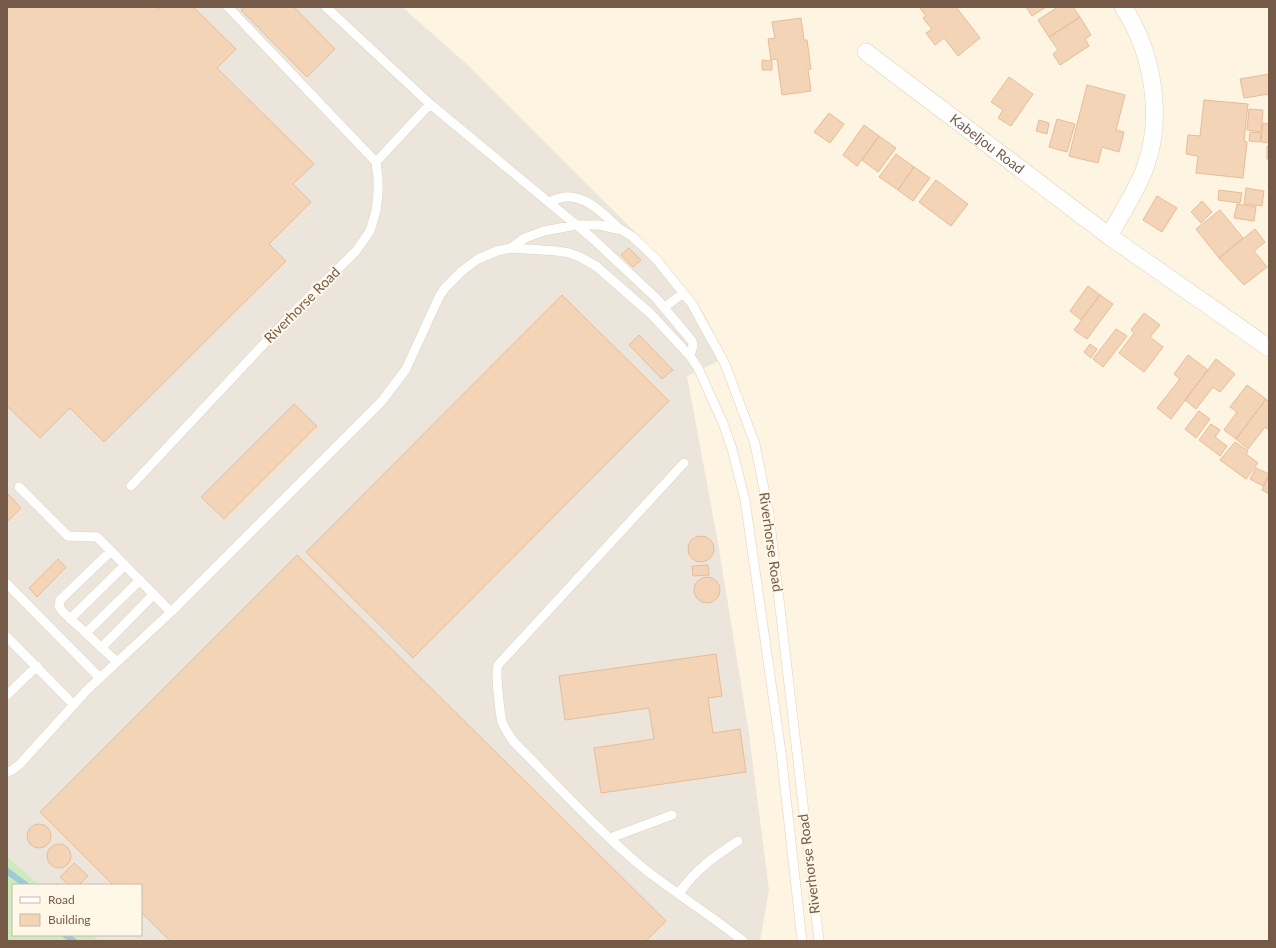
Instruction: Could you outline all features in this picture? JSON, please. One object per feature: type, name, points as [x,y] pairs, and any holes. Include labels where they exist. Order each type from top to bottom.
[{"type":"street","points":[[1109,236],[1144,169],[1151,148],[1154,119],[1153,93],[1147,60],[1128,9]]},
{"type":"street","name":"Kabeljou Road","points":[[866,52],[1109,236],[1269,348]]},
{"type":"lane","points":[[228,7],[376,162],[430,104]]},
{"type":"lane","name":"Riverhorse Road","points":[[326,7],[430,104],[592,238],[664,307],[692,341],[693,346],[690,356]]},
{"type":"lane","name":"Riverhorse Road","points":[[131,486],[286,320],[356,251],[370,231],[376,211],[378,178],[376,162]]},
{"type":"lane","points":[[549,202],[563,197],[578,198],[599,211],[622,230]]},
{"type":"lane","name":"Riverhorse Road","points":[[511,248],[525,238],[544,231],[576,225],[599,225],[622,230],[656,259],[692,304],[725,364],[755,444],[769,514],[819,941]]},
{"type":"lane","points":[[7,772],[20,764],[100,678],[171,612],[382,401],[406,369],[439,297],[452,280],[478,259],[497,251],[511,248]]},
{"type":"lane","name":"Riverhorse Road","points":[[511,248],[557,251],[580,257],[596,266],[651,314],[690,356],[698,368],[723,423],[732,450],[745,500],[781,752],[802,941]]},
{"type":"lane","points":[[664,307],[683,293]]},
{"type":"lane","points":[[684,463],[497,667],[501,717],[513,741],[610,838],[647,871],[744,941]]},
{"type":"lane","points":[[19,487],[68,536],[95,536],[111,550],[171,612]]},
{"type":"lane","points":[[111,550],[60,600],[59,603],[60,608],[70,619],[117,662]]},
{"type":"lane","points":[[70,619],[125,565]]},
{"type":"lane","points":[[86,633],[140,580]]},
{"type":"lane","points":[[7,584],[100,678]]},
{"type":"lane","points":[[101,648],[154,594]]},
{"type":"lane","points":[[7,637],[74,705]]},
{"type":"lane","points":[[7,695],[36,666]]},
{"type":"lane","points":[[610,838],[672,815]]},
{"type":"lane","points":[[679,893],[699,868],[738,841]]},
{"type":"shaded area","points":[[7,7],[402,7],[470,67],[642,239],[703,312],[725,358],[687,376],[718,543],[748,727],[769,890],[760,941],[99,941],[93,936],[142,936],[142,884],[38,884],[7,856]]},
{"type":"green space","points":[[7,856],[38,884],[12,884],[12,936],[93,936],[99,941],[7,941]]},
{"type":"building","points":[[7,7],[156,7],[159,10],[161,7],[193,7],[236,49],[217,68],[314,164],[293,184],[311,202],[269,244],[286,261],[104,442],[70,408],[40,438],[7,406]]},
{"type":"building","points":[[245,7],[294,7],[335,49],[307,77],[241,10]]},
{"type":"building","points":[[919,7],[956,7],[980,38],[958,56],[944,38],[935,45],[926,33],[932,29],[923,18],[926,16]]},
{"type":"building","points":[[1026,7],[1046,7],[1032,16]]},
{"type":"building","points":[[1058,7],[1073,7],[1080,17],[1049,37],[1038,20]]},
{"type":"building","points":[[1080,17],[1091,35],[1085,39],[1089,46],[1060,65],[1053,54],[1058,50],[1049,37]]},
{"type":"building","points":[[801,18],[804,40],[807,40],[811,69],[808,69],[811,91],[782,95],[777,59],[771,60],[768,39],[775,38],[772,22]]},
{"type":"building","points":[[762,60],[772,61],[772,70],[762,70]]},
{"type":"building","points":[[1269,74],[1269,94],[1244,98],[1240,79]]},
{"type":"building","points":[[1009,77],[1033,94],[1011,126],[998,118],[1003,110],[991,102]]},
{"type":"building","points":[[1087,85],[1125,95],[1116,130],[1124,132],[1119,152],[1102,147],[1098,163],[1069,156]]},
{"type":"building","points":[[1204,100],[1248,104],[1244,141],[1247,142],[1243,178],[1196,173],[1198,156],[1186,154],[1188,135],[1200,136]]},
{"type":"building","points":[[1249,109],[1263,110],[1261,132],[1247,130]]},
{"type":"building","points":[[829,113],[844,124],[830,143],[814,132]]},
{"type":"building","points":[[1057,119],[1075,124],[1067,152],[1049,147]]},
{"type":"building","points":[[1039,120],[1049,123],[1047,134],[1036,131]]},
{"type":"building","points":[[1263,123],[1269,124],[1269,143],[1261,142]]},
{"type":"building","points":[[864,125],[879,136],[857,166],[843,155]]},
{"type":"building","points":[[1250,132],[1261,133],[1260,142],[1249,141]]},
{"type":"building","points":[[879,136],[896,148],[878,172],[862,160]]},
{"type":"building","points":[[1267,146],[1269,146],[1269,159],[1267,159]]},
{"type":"building","points":[[896,154],[914,167],[898,190],[879,177]]},
{"type":"building","points":[[914,167],[930,178],[913,201],[898,190]]},
{"type":"building","points":[[936,180],[968,204],[951,226],[919,202]]},
{"type":"building","points":[[1246,188],[1264,191],[1262,206],[1244,204]]},
{"type":"building","points":[[1219,190],[1242,193],[1240,203],[1218,200]]},
{"type":"building","points":[[1157,196],[1177,208],[1162,232],[1143,220]]},
{"type":"building","points":[[1202,201],[1212,212],[1201,223],[1191,212]]},
{"type":"building","points":[[1237,204],[1256,207],[1254,221],[1234,218]]},
{"type":"building","points":[[1220,210],[1243,238],[1219,258],[1196,229]]},
{"type":"building","points":[[1255,229],[1265,242],[1254,251],[1267,267],[1244,285],[1219,258]]},
{"type":"building","points":[[629,248],[641,260],[633,267],[621,255]]},
{"type":"building","points":[[1088,286],[1100,295],[1081,320],[1070,311]]},
{"type":"building","points":[[562,295],[669,401],[413,658],[306,552]]},
{"type":"building","points":[[1100,295],[1113,304],[1087,339],[1074,330]]},
{"type":"building","points":[[1144,313],[1160,325],[1150,337],[1163,347],[1144,372],[1119,353],[1134,333],[1131,330]]},
{"type":"building","points":[[1116,329],[1127,336],[1103,367],[1093,359]]},
{"type":"building","points":[[639,335],[673,370],[662,379],[629,345]]},
{"type":"building","points":[[1090,344],[1097,349],[1091,358],[1084,352]]},
{"type":"building","points":[[1188,355],[1208,370],[1171,419],[1157,408],[1180,379],[1174,374]]},
{"type":"building","points":[[1216,359],[1235,374],[1220,392],[1213,387],[1196,409],[1185,400]]},
{"type":"building","points":[[1247,385],[1266,399],[1236,439],[1224,430],[1237,412],[1230,407]]},
{"type":"building","points":[[1266,399],[1269,402],[1269,430],[1265,427],[1248,449],[1236,439]]},
{"type":"building","points":[[294,404],[317,426],[224,519],[201,497]]},
{"type":"building","points":[[1199,411],[1210,419],[1196,438],[1185,429]]},
{"type":"building","points":[[1211,424],[1220,430],[1215,437],[1227,446],[1220,456],[1199,440]]},
{"type":"building","points":[[1235,442],[1248,451],[1246,454],[1258,463],[1246,479],[1220,460]]},
{"type":"building","points":[[1256,468],[1269,474],[1263,486],[1250,479]]},
{"type":"building","points":[[1269,476],[1269,494],[1262,490]]},
{"type":"building","points":[[7,493],[21,508],[7,522]]},
{"type":"building","points":[[701,536],[710,540],[714,549],[710,558],[701,562],[692,558],[688,549],[692,540]]},
{"type":"building","points":[[297,555],[666,921],[646,941],[170,941],[142,913],[142,884],[112,884],[40,812]]},
{"type":"building","points":[[58,559],[66,567],[37,597],[29,588]]},
{"type":"building","points":[[708,565],[709,575],[693,576],[692,566]]},
{"type":"building","points":[[707,577],[716,581],[720,590],[716,599],[707,603],[698,599],[694,590],[698,581]]},
{"type":"building","points":[[716,654],[722,696],[708,698],[713,733],[740,729],[746,772],[601,793],[594,748],[654,739],[649,708],[565,720],[559,676]]},
{"type":"building","points":[[39,824],[48,827],[51,836],[48,845],[39,848],[30,845],[27,836],[30,827]]},
{"type":"building","points":[[59,844],[68,847],[71,856],[68,865],[59,868],[50,865],[47,856],[50,847]]},
{"type":"building","points":[[74,863],[88,876],[80,884],[68,884],[60,877]]},
{"type":"waterway","points":[[7,871],[25,884]]},
{"type":"waterway","points":[[66,936],[74,941]]}]
